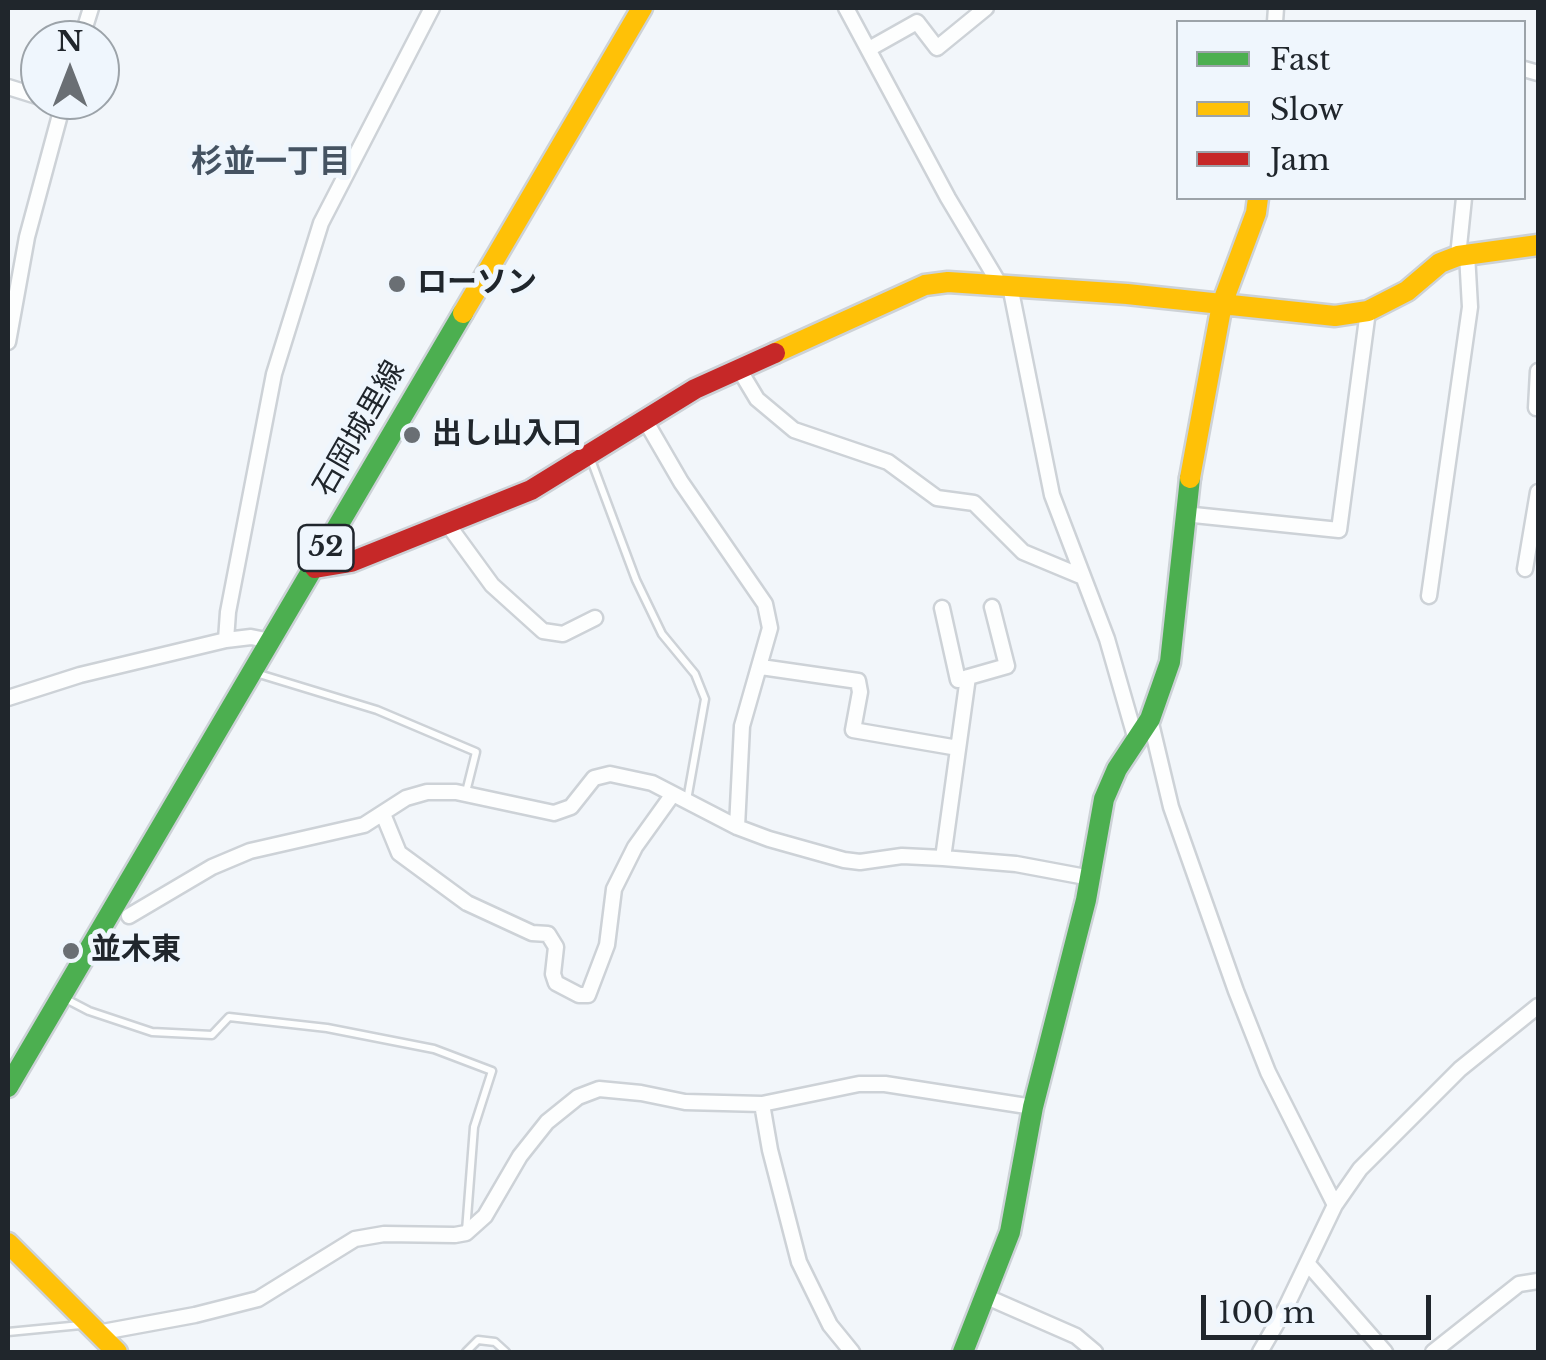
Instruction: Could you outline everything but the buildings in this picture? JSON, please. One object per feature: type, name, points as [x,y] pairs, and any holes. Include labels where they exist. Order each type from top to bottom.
[{"type":"street","points":[[226,640],[228,612],[274,374],[322,223],[432,8]]},
{"type":"street","name":"石岡城里線","points":[[8,1088],[642,8]]},
{"type":"street","points":[[846,8],[948,198],[1005,286],[1052,495],[1107,639],[1136,740]]},
{"type":"street","points":[[870,50],[918,22],[937,48],[986,8]]},
{"type":"street","points":[[8,342],[55,120]]},
{"type":"street","points":[[963,1352],[1010,1232],[1033,1106],[1091,878],[1104,799],[1117,769],[1150,719],[1170,662],[1184,514],[1208,366],[1222,304],[1258,200]]},
{"type":"street","points":[[1429,596],[1470,307],[1462,255],[1464,200]]},
{"type":"street","points":[[315,568],[352,562],[531,490],[695,389],[925,285],[948,282],[1005,286],[1335,316],[1368,312],[1407,291],[1440,263],[1462,255],[1538,246]]},
{"type":"street","points":[[1184,514],[1339,530],[1368,312]]},
{"type":"street","points":[[738,370],[757,399],[794,430],[888,462],[937,498],[974,503],[1023,552],[1083,577]]},
{"type":"street","points":[[1538,371],[1538,408]]},
{"type":"street","points":[[645,420],[681,482],[764,604],[770,628],[742,726],[737,827]]},
{"type":"street","points":[[1525,568],[1538,492]]},
{"type":"street","points":[[446,522],[492,585],[543,631],[563,634],[595,618]]},
{"type":"street","points":[[942,608],[958,680],[1007,666],[992,607]]},
{"type":"street","points":[[8,698],[80,675],[226,640],[250,637],[272,641]]},
{"type":"street","points":[[761,667],[858,681],[860,692],[853,730],[958,748]]},
{"type":"street","points":[[943,858],[968,677]]},
{"type":"street","points":[[1150,719],[1171,808],[1236,991],[1268,1072],[1335,1205]]},
{"type":"street","points":[[129,916],[212,867],[250,851],[364,825],[406,798],[428,792],[465,794],[554,813],[572,808],[594,778],[610,774],[652,783],[737,827],[844,860],[943,858],[1016,864],[1091,878]]},
{"type":"street","points":[[383,814],[400,853],[467,902],[532,933],[548,934],[556,947],[556,983],[579,995],[588,995],[606,945],[614,889],[635,847],[680,797]]},
{"type":"street","points":[[1260,1352],[1335,1205],[1360,1168],[1460,1069],[1538,1006]]},
{"type":"street","points":[[91,1328],[195,1315],[258,1299],[354,1239],[384,1234],[455,1236],[466,1232],[485,1216],[520,1156],[547,1122],[578,1096],[599,1090],[685,1102],[762,1104],[859,1084],[885,1084],[1033,1106]]},
{"type":"street","points":[[762,1104],[799,1262],[830,1325],[852,1352]]},
{"type":"street","points":[[8,1243],[116,1352]]},
{"type":"street","points":[[1308,1264],[1385,1352]]},
{"type":"street","points":[[1434,1352],[1519,1284],[1538,1280]]},
{"type":"street","points":[[987,1297],[1076,1336],[1095,1352]]},
{"type":"lane","points":[[589,454],[636,580],[662,634],[695,674],[705,699],[680,797]]},
{"type":"lane","points":[[253,673],[376,710],[476,752],[465,794]]},
{"type":"lane","points":[[62,998],[152,1032],[212,1034],[229,1018],[308,1026],[364,1033],[434,1049],[492,1070],[474,1128],[466,1232]]},
{"type":"lane","points":[[8,1332],[91,1328]]},
{"type":"lane","points":[[466,1352],[478,1340],[496,1342],[506,1352]]},
{"type":"traffic: fast","points":[[8,1087],[463,313]]},
{"type":"traffic: fast","points":[[963,1352],[1010,1232],[1033,1107],[1086,900],[1104,799],[1117,769],[1150,719],[1170,662],[1190,478]]},
{"type":"traffic: slow","points":[[463,313],[642,8]]},
{"type":"traffic: slow","points":[[1190,478],[1222,304],[1258,200]]},
{"type":"traffic: slow","points":[[775,353],[925,285],[948,282],[1127,294],[1335,316],[1368,311],[1407,291],[1440,263],[1458,256],[1538,245]]},
{"type":"traffic: slow","points":[[8,1243],[117,1352]]},
{"type":"traffic: jam","points":[[315,568],[351,562],[531,490],[695,389],[775,353]]},
{"type":"place","name":"ローソン","points":[[397,284]]},
{"type":"place","name":"出し山入口","points":[[412,435]]},
{"type":"place","name":"並木東","points":[[71,951]]},
{"type":"district","name":"杉並一丁目","points":[[271,163]]}]
